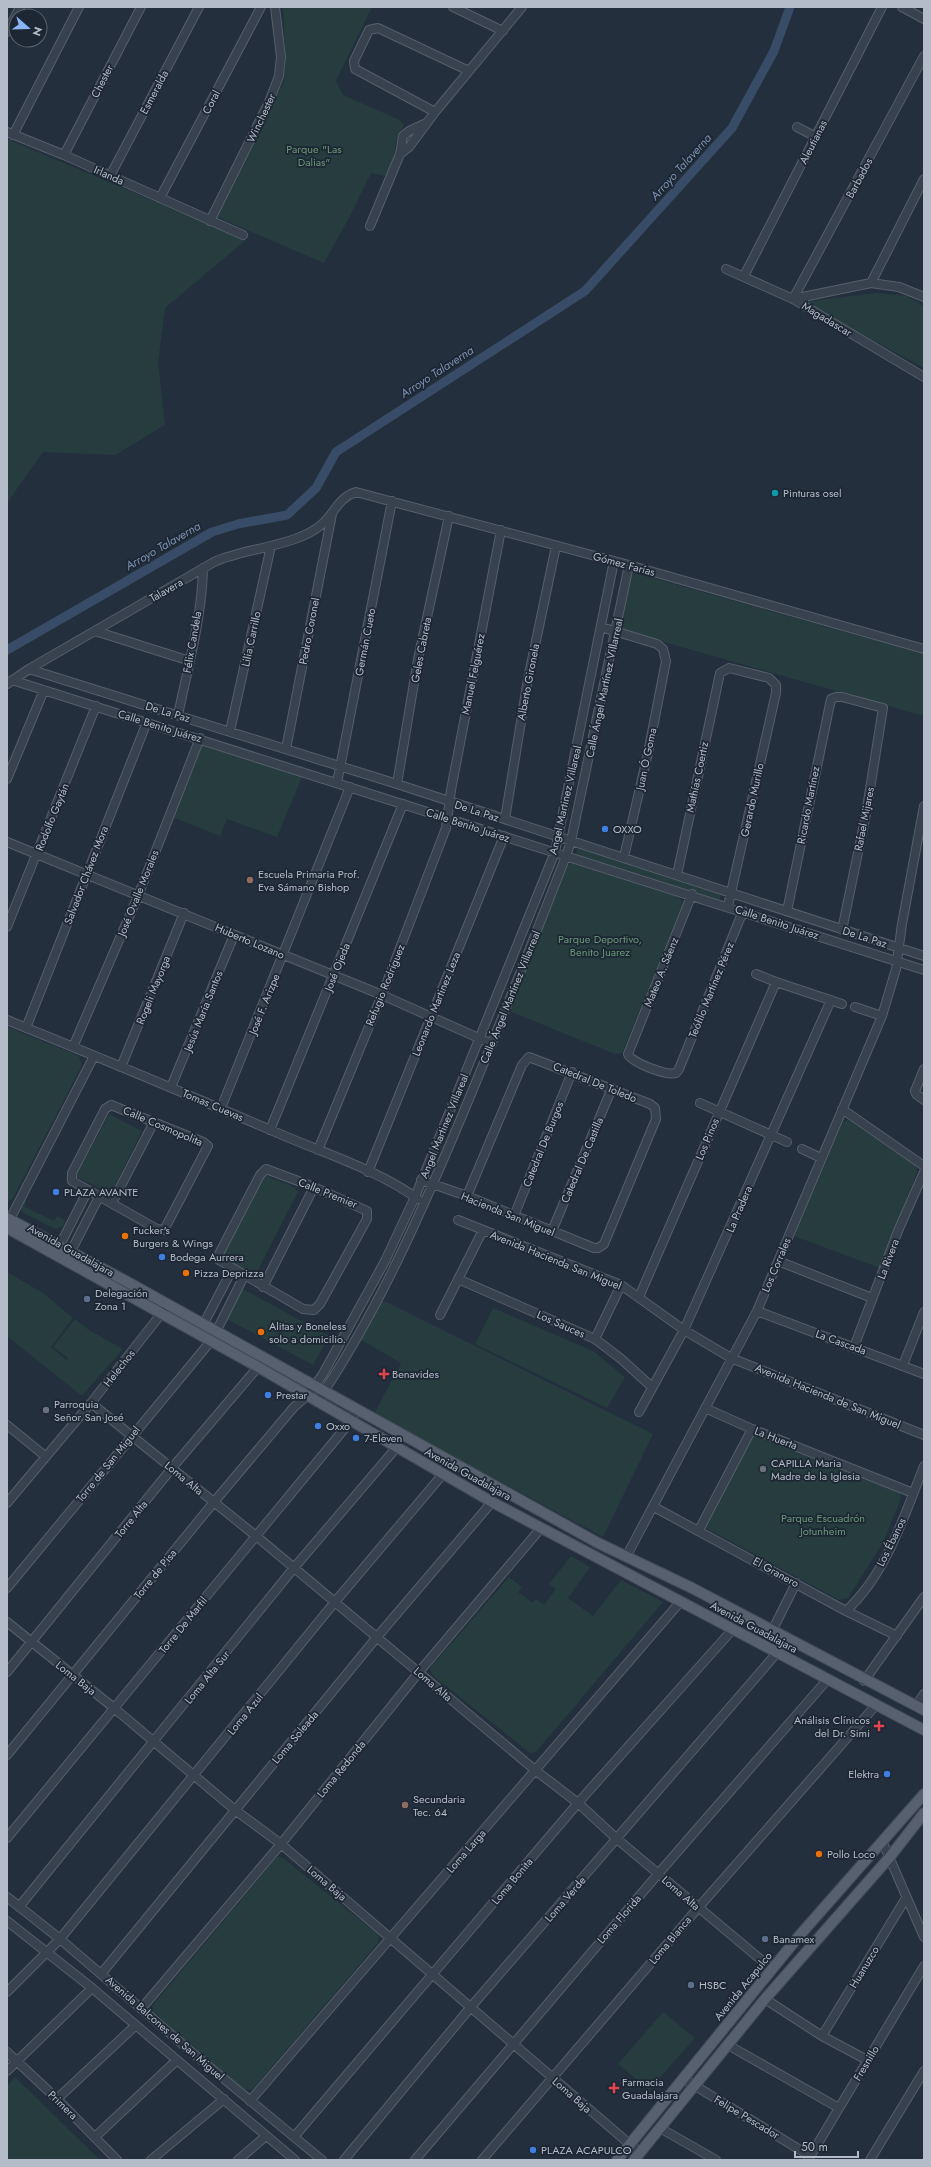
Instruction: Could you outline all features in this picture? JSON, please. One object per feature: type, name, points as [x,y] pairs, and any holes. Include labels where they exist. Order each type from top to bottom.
[{"type":"main road","name":"Avenida Guadalajara","points":[[8,1223],[60,1245],[324,1392],[626,1557],[692,1588],[864,1681],[920,1708]]},
{"type":"main road","name":"Avenida Guadalajara","points":[[8,1223],[73,1265],[210,1342],[258,1367],[350,1422],[492,1502],[924,1730]]},
{"type":"main road","name":"Avenida Acapulco","points":[[617,2160],[772,1969],[924,1794]]},
{"type":"main road","points":[[637,2157],[765,1999],[889,1858],[924,1813]]},
{"type":"street","points":[[7,32],[20,7]]},
{"type":"street","points":[[10,134],[79,7]]},
{"type":"street","name":"Chester","points":[[64,154],[140,7]]},
{"type":"street","name":"Esmeralda","points":[[110,176],[199,7]]},
{"type":"street","name":"Coral","points":[[160,198],[261,7]]},
{"type":"street","name":"Winchester","points":[[210,221],[269,102],[279,76],[281,57],[275,7]]},
{"type":"street","points":[[453,7],[503,31]]},
{"type":"street","points":[[370,226],[400,154],[409,147],[425,124],[522,7]]},
{"type":"street","name":"Aleutianas","points":[[744,276],[882,7]]},
{"type":"street","points":[[902,7],[924,19]]},
{"type":"street","points":[[435,112],[358,73],[353,65],[354,61],[369,30],[378,28],[468,71]]},
{"type":"street","name":"Barbados","points":[[794,299],[924,56]]},
{"type":"street","points":[[797,127],[816,137]]},
{"type":"street","name":"Irlanda","points":[[10,134],[64,154],[243,235]]},
{"type":"street","points":[[871,283],[924,179]]},
{"type":"street","name":"Magadascar","points":[[726,269],[794,299],[924,377]]},
{"type":"street","points":[[794,299],[871,283],[899,287],[924,296]]},
{"type":"street","name":"Gómez Farías","points":[[332,513],[338,502],[347,495],[356,492],[629,565],[924,649]]},
{"type":"street","name":"Germán Cueto","points":[[337,783],[392,501]]},
{"type":"street","name":"Talavera","points":[[10,682],[28,669],[203,568],[230,555],[271,546],[311,532],[321,525],[332,513]]},
{"type":"street","name":"Pedro Coronel","points":[[286,749],[332,513]]},
{"type":"street","name":"Geles Cabreta","points":[[397,784],[418,659],[448,516]]},
{"type":"street","name":"Manuel Felguérez","points":[[448,819],[501,530]]},
{"type":"street","name":"Lilia Carrillo","points":[[230,731],[271,546]]},
{"type":"street","name":"Alberto Gironela","points":[[505,820],[528,680],[556,546]]},
{"type":"street","name":"Angel Martinez Villareal","points":[[307,1396],[325,1370],[385,1261],[415,1197],[555,852],[614,561]]},
{"type":"street","name":"Calle Ángel Martínez Villarreal","points":[[317,1402],[396,1265],[425,1204],[492,1044],[566,856],[571,841],[629,565]]},
{"type":"street","name":"Félix Candela","points":[[178,715],[190,662],[203,583],[203,568]]},
{"type":"street","points":[[601,627],[615,632]]},
{"type":"street","points":[[95,631],[190,662]]},
{"type":"street","name":"Juan Ó Goma","points":[[615,632],[657,644],[665,653],[666,661],[648,753],[624,857]]},
{"type":"street","name":"Mathías Coertiz","points":[[677,875],[720,672],[729,668],[769,678],[776,685],[776,693]]},
{"type":"street","name":"De La Paz","points":[[28,669],[341,766],[787,910],[842,930],[924,956]]},
{"type":"street","name":"Calle Benito Juárez","points":[[10,682],[44,690],[200,738],[448,819],[692,894],[924,970]]},
{"type":"street","points":[[7,779],[44,690]]},
{"type":"street","name":"Gerardo Murillo","points":[[728,906],[776,693]]},
{"type":"street","name":"Ricardo Martínez","points":[[787,910],[828,706],[831,699],[836,696],[842,697],[883,708]]},
{"type":"street","name":"Rodolfo Gaytán","points":[[7,927],[96,706]]},
{"type":"street","name":"Rafael Mijares","points":[[842,930],[866,814],[883,708]]},
{"type":"street","name":"Salvador Chávez Mora","points":[[26,1028],[147,722]]},
{"type":"street","name":"José Ovalle Morales","points":[[74,1047],[138,896],[200,738]]},
{"type":"street","name":"José F. Arizpe","points":[[221,1108],[284,956],[350,787]]},
{"type":"street","name":"José Ojeda","points":[[270,1130],[403,804]]},
{"type":"street","name":"Los Corrales","points":[[626,1557],[654,1507],[757,1311],[882,1016],[893,984],[898,948],[924,806]]},
{"type":"street","name":"Refugio Rodríguez","points":[[318,1150],[382,996],[441,842],[448,819]]},
{"type":"street","name":"Leonardo Martinez Leza","points":[[368,1172],[504,836]]},
{"type":"street","name":"Huberto Lozano","points":[[7,842],[138,896],[184,913],[432,1017],[492,1044]]},
{"type":"street","name":"Mateo A. Sáenz","points":[[679,1069],[673,1074],[634,1062],[628,1054],[692,894]]},
{"type":"street","name":"Teófilo Martínez Pérez","points":[[679,1069],[743,911]]},
{"type":"street","name":"Rogeli Mayorga","points":[[122,1067],[184,913]]},
{"type":"street","name":"Jesús María Santos","points":[[171,1087],[234,935]]},
{"type":"street","points":[[756,974],[842,1004]]},
{"type":"street","name":"Los Pinos","points":[[639,1297],[776,982]]},
{"type":"street","name":"La Pradera","points":[[639,1412],[684,1330],[831,1000]]},
{"type":"street","points":[[855,1007],[882,1016]]},
{"type":"street","name":"Tomas Cuevas","points":[[7,1020],[171,1087],[318,1150],[399,1186],[415,1197]]},
{"type":"street","points":[[8,1223],[94,1056]]},
{"type":"street","name":"Catedral De Toledo","points":[[467,1196],[525,1059],[529,1057],[535,1058],[612,1088],[650,1104],[656,1108],[657,1113],[604,1244],[601,1247],[594,1248]]},
{"type":"street","points":[[924,1069],[916,1086],[916,1094],[924,1100]]},
{"type":"street","name":"Catedral De Burgos","points":[[514,1216],[572,1072]]},
{"type":"street","name":"Catedral De Castilla","points":[[552,1231],[612,1088]]},
{"type":"street","points":[[700,1103],[787,1142]]},
{"type":"street","name":"Calle Cosmopolita","points":[[108,1106],[116,1106],[154,1122],[203,1142],[206,1144],[208,1149],[164,1230],[157,1229],[76,1184],[71,1177],[108,1106]]},
{"type":"street","points":[[842,1110],[924,1166]]},
{"type":"street","points":[[112,1204],[154,1122]]},
{"type":"street","points":[[802,1149],[821,1158]]},
{"type":"street","name":"Calle Premier","points":[[270,1170],[314,1187],[364,1208],[367,1210],[367,1218],[320,1304],[314,1310],[302,1309],[232,1270],[218,1260],[219,1254],[263,1171],[270,1170]]},
{"type":"street","name":"La Rivera","points":[[854,1347],[872,1298],[924,1172]]},
{"type":"street","name":"Hacienda San Miguel","points":[[421,1180],[467,1196],[594,1248]]},
{"type":"street","points":[[263,1286],[314,1187]]},
{"type":"street","points":[[60,1245],[88,1190]]},
{"type":"street","points":[[73,1265],[74,1253],[99,1197]]},
{"type":"street","points":[[415,1197],[425,1204]]},
{"type":"street","name":"Avenida Hacienda San Miguel","points":[[458,1220],[620,1285],[684,1330],[731,1358]]},
{"type":"street","points":[[440,1315],[482,1230]]},
{"type":"street","points":[[778,1261],[872,1298]]},
{"type":"street","points":[[203,1325],[232,1270]]},
{"type":"street","points":[[216,1332],[244,1276]]},
{"type":"street","name":"Los Sauces","points":[[458,1279],[595,1339],[620,1358],[652,1387]]},
{"type":"street","points":[[595,1339],[620,1285]]},
{"type":"street","name":"Helechos","points":[[7,1503],[91,1403],[168,1305]]},
{"type":"street","name":"La Cascada","points":[[757,1311],[903,1364],[924,1374]]},
{"type":"street","points":[[903,1364],[924,1312]]},
{"type":"street","name":"Torre de San Miguel","points":[[7,1588],[210,1342]]},
{"type":"street","name":"Avenida Hacienda de San Miguel","points":[[731,1358],[924,1435]]},
{"type":"street","name":"Torre Alta","points":[[7,1672],[172,1468],[258,1367]]},
{"type":"street","name":"Torre de Pisa","points":[[7,1755],[214,1502],[294,1408],[307,1396]]},
{"type":"street","name":"Loma Alta","points":[[91,1403],[256,1536],[293,1569],[377,1637],[535,1770],[578,1803],[658,1874],[772,1969]]},
{"type":"street","name":"La Huerta","points":[[705,1408],[752,1429],[913,1493]]},
{"type":"street","name":"Torre De Marfil","points":[[7,1838],[350,1422],[357,1410]]},
{"type":"street","points":[[7,1425],[45,1456]]},
{"type":"street","points":[[699,1530],[752,1429]]},
{"type":"street","name":"Loma Alta Sur","points":[[19,1907],[293,1569],[396,1448]]},
{"type":"street","name":"Los Ébanos","points":[[846,1611],[860,1597],[881,1565],[894,1540],[924,1466]]},
{"type":"street","name":"Loma Azul","points":[[7,1992],[60,1939],[334,1603],[443,1474]]},
{"type":"street","name":"Loma Soleada","points":[[101,1974],[377,1637],[492,1502]]},
{"type":"street","name":"El Granero","points":[[654,1507],[699,1530],[846,1611],[897,1636]]},
{"type":"street","name":"Loma Redonda","points":[[141,2009],[281,1844],[419,1672],[541,1528]]},
{"type":"street","points":[[772,1631],[796,1583]]},
{"type":"street","points":[[864,1681],[924,1596]]},
{"type":"street","name":"Loma Larga","points":[[250,2101],[681,1601]]},
{"type":"street","name":"Loma Baja","points":[[7,1622],[31,1643],[114,1708],[235,1810],[281,1844],[630,2145],[637,2157]]},
{"type":"street","name":"Loma Bonita","points":[[294,2137],[578,1803],[733,1629]]},
{"type":"street","name":"Loma Verde","points":[[344,2160],[470,2008],[618,1839],[788,1640]]},
{"type":"street","name":"Loma Florida","points":[[415,2160],[658,1874],[827,1680]]},
{"type":"street","points":[[920,1708],[924,1694]]},
{"type":"street","name":"Loma Blanca","points":[[482,2160],[698,1908],[876,1705]]},
{"type":"street","points":[[883,1843],[924,1937]]},
{"type":"street","name":"Avenida Balcones de San Miguel","points":[[7,1897],[60,1939],[320,2159]]},
{"type":"street","name":"Huanuzco","points":[[822,2036],[906,1898]]},
{"type":"street","name":"Avenida Balcones de San Miguel","points":[[7,1921],[92,1988],[295,2160]]},
{"type":"street","name":"Fresnillo","points":[[809,2158],[866,2060],[924,1966]]},
{"type":"street","points":[[7,2071],[92,1988]]},
{"type":"street","points":[[765,1999],[822,2036],[866,2060]]},
{"type":"street","points":[[57,2099],[136,2025]]},
{"type":"street","points":[[728,2045],[839,2108]]},
{"type":"street","name":"Primera","points":[[7,2052],[96,2137],[117,2160]]},
{"type":"street","points":[[96,2137],[177,2060]]},
{"type":"street","points":[[870,2160],[924,2071]]},
{"type":"street","name":"Felipe Pescador","points":[[684,2079],[809,2158]]},
{"type":"street","points":[[151,2160],[224,2099]]},
{"type":"street","points":[[660,2128],[716,2160]]},
{"type":"street","points":[[238,2160],[266,2136]]},
{"type":"green space","name":"Parque \"Las Dalias\"","points":[[283,7],[372,7],[336,81],[343,95],[400,120],[404,125],[396,141],[392,167],[386,176],[371,173],[351,214],[324,263],[217,217],[283,84],[286,65]]},
{"type":"green space","points":[[7,139],[246,240],[165,308],[158,362],[165,425],[115,455],[43,452],[7,503]]},
{"type":"green space","points":[[876,293],[906,296],[924,306],[924,368],[803,302]]},
{"type":"green space","points":[[631,572],[924,654],[924,716],[618,629]]},
{"type":"green space","points":[[203,745],[302,777],[277,837],[227,819],[220,836],[172,817],[197,751]]},
{"type":"green space","points":[[579,846],[721,895],[719,901],[575,857]]},
{"type":"green space","name":"Parque Deportivo, Benito Juarez","points":[[571,863],[679,897],[682,902],[680,911],[622,1053],[615,1054],[509,1011],[564,867]]},
{"type":"green space","points":[[7,1027],[79,1056],[82,1065],[13,1198],[7,1202]]},
{"type":"green space","points":[[109,1114],[142,1131],[111,1193],[76,1177]]},
{"type":"green space","points":[[848,1120],[916,1166],[917,1172],[880,1268],[794,1236],[843,1122]]},
{"type":"green space","points":[[264,1175],[294,1187],[298,1192],[257,1272],[253,1275],[221,1261],[221,1254]]},
{"type":"green space","points":[[22,1200],[26,1201],[25,1207],[54,1221],[57,1216],[65,1220],[63,1226],[55,1229],[22,1212],[20,1207]]},
{"type":"green space","points":[[7,1272],[43,1293],[73,1318],[51,1347],[66,1360],[68,1358],[53,1347],[75,1319],[89,1330],[123,1349],[82,1396],[7,1336]]},
{"type":"green space","points":[[241,1288],[329,1336],[313,1365],[225,1318]]},
{"type":"green space","points":[[382,1300],[653,1434],[603,1537],[374,1414],[401,1363],[361,1340]]},
{"type":"green space","points":[[493,1308],[593,1351],[625,1377],[607,1408],[475,1344]]},
{"type":"green space","name":"Parque Escuadrón Jotunheim","points":[[752,1435],[759,1436],[899,1490],[901,1498],[884,1541],[848,1598],[839,1600],[706,1528],[705,1525]]},
{"type":"green space","points":[[571,1556],[590,1567],[568,1598],[593,1616],[621,1580],[663,1602],[536,1752],[530,1753],[432,1675],[430,1668],[509,1577],[522,1587],[518,1592],[533,1603],[536,1599],[544,1605],[556,1589],[549,1584]]},
{"type":"green space","points":[[277,1857],[283,1858],[379,1935],[378,1943],[252,2090],[244,2089],[152,2011],[153,2005]]},
{"type":"green space","points":[[663,2012],[695,2038],[649,2090],[618,2064]]},
{"type":"green space","points":[[15,2077],[100,2160],[7,2160],[7,2086]]},
{"type":"waterway","name":"Arroyo Talaverna","points":[[7,650],[212,532],[238,524],[287,515],[316,488],[336,452],[585,291],[732,128],[774,51],[790,7]]},
{"type":"place","name":"Pinturas osel","points":[[775,493]]},
{"type":"place","name":"OXXO","points":[[605,829]]},
{"type":"place","name":"Escuela Primaria Prof. Eva Sámano Bishop","points":[[250,880]]},
{"type":"place","name":"PLAZA AVANTE","points":[[56,1192]]},
{"type":"place","name":"Fucker's Burgers & Wings","points":[[125,1236]]},
{"type":"place","name":"Bodega Aurrera","points":[[162,1257]]},
{"type":"place","name":"Pizza Deprizza","points":[[186,1273]]},
{"type":"place","name":"Delegación Zona 1","points":[[87,1299]]},
{"type":"place","name":"Alitas y Boneless solo a domicilio.","points":[[261,1332]]},
{"type":"place","name":"Benavides","points":[[384,1374]]},
{"type":"place","name":"Prestar","points":[[268,1395]]},
{"type":"place","name":"Parroquia Señor San José","points":[[46,1410]]},
{"type":"place","name":"Oxxo","points":[[318,1426]]},
{"type":"place","name":"7-Eleven","points":[[356,1438]]},
{"type":"place","name":"CAPILLA Maria Madre de la Iglesia","points":[[763,1469]]},
{"type":"place","name":"Análisis Clínicos del Dr. Simi","points":[[879,1726]]},
{"type":"place","name":"Elektra","points":[[887,1774]]},
{"type":"place","name":"Secundaria Tec. 64","points":[[405,1805]]},
{"type":"place","name":"Pollo Loco","points":[[819,1854]]},
{"type":"place","name":"Banamex","points":[[765,1939]]},
{"type":"place","name":"HSBC","points":[[691,1985]]},
{"type":"place","name":"Farmacia Guadalajara","points":[[614,2088]]},
{"type":"place","name":"PLAZA ACAPULCO","points":[[533,2150]]}]
